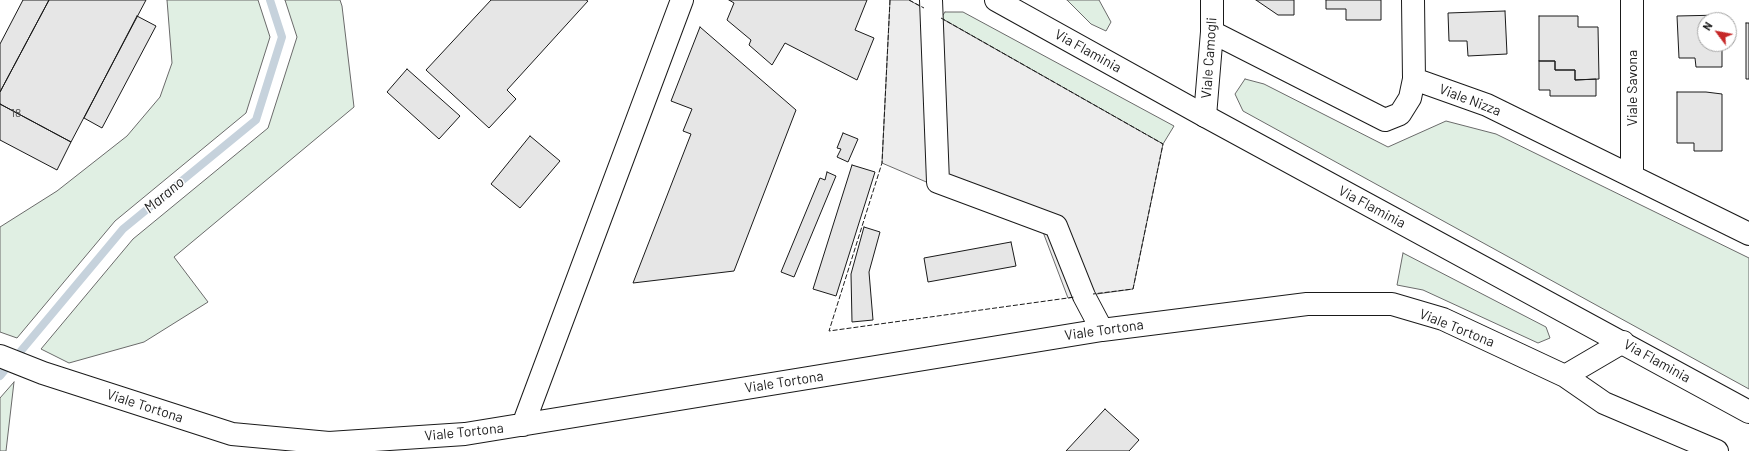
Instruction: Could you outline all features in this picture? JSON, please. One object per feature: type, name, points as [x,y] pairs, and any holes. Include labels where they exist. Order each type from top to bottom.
[{"type":"street","points":[[523,425],[682,0]]},
{"type":"street","points":[[932,0],[938,182],[1056,226],[1084,296],[1102,330]]},
{"type":"street","name":"Via Flaminia","points":[[996,0],[1204,116],[1623,342],[1749,412]]},
{"type":"street","name":"Viale Camogli","points":[[1204,116],[1212,32],[1212,0]]},
{"type":"street","points":[[1212,32],[1385,120],[1400,114],[1410,98],[1414,79],[1413,0]]},
{"type":"street","name":"Viale Savona","points":[[1632,0],[1632,176]]},
{"type":"street","name":"Viale Nizza","points":[[1414,79],[1487,105],[1749,234]]},
{"type":"street","name":"Viale Tortona","points":[[0,356],[43,373],[232,434],[329,443],[465,434],[1102,330],[1307,304],[1392,304],[1444,319],[1565,376],[1604,403],[1717,451]]},
{"type":"street","points":[[1565,376],[1623,342]]},
{"type":"green space","points":[[167,0],[258,0],[270,37],[246,113],[115,221],[17,338],[0,332],[0,227],[57,191],[127,136],[160,97],[172,63]]},
{"type":"green space","points":[[285,0],[340,0],[342,6],[354,107],[174,257],[208,302],[144,342],[69,363],[41,349],[133,239],[268,128],[297,37]]},
{"type":"green space","points":[[1067,0],[1099,0],[1111,22],[1106,31],[1091,24]]},
{"type":"green space","points":[[945,12],[963,12],[1174,126],[1163,144],[941,18]]},
{"type":"green space","points":[[1245,79],[1264,84],[1388,147],[1446,121],[1496,134],[1749,258],[1749,389],[1243,111],[1235,94]]},
{"type":"green space","points":[[1403,253],[1546,327],[1550,338],[1538,343],[1423,290],[1397,285]]},
{"type":"green space","points":[[14,382],[6,451],[0,451],[0,398]]},
{"type":"shaded area","points":[[890,0],[909,0],[1163,144],[1133,289],[1068,298],[1043,232],[882,163]]},
{"type":"building","points":[[23,0],[49,0],[0,92],[0,44]]},
{"type":"building","points":[[49,0],[146,0],[71,142],[0,104],[0,92]]},
{"type":"building","points":[[491,0],[588,1],[507,90],[516,99],[489,128],[426,70]]},
{"type":"building","points":[[729,0],[867,0],[855,30],[874,38],[857,80],[785,43],[772,65],[749,45],[751,40],[727,20],[734,3]]},
{"type":"building","points":[[1256,0],[1294,0],[1294,15],[1278,15]]},
{"type":"building","points":[[1326,0],[1381,0],[1381,20],[1346,20],[1346,9],[1326,9]]},
{"type":"building","points":[[1505,11],[1507,54],[1468,56],[1467,41],[1449,41],[1448,13]]},
{"type":"building","points":[[137,16],[156,26],[102,128],[84,118]]},
{"type":"building","points":[[1539,16],[1578,16],[1578,27],[1598,27],[1599,79],[1575,80],[1575,70],[1555,70],[1555,61],[1539,61]]},
{"type":"building","points":[[1677,16],[1697,16],[1697,52],[1722,52],[1722,67],[1696,67],[1695,58],[1679,58]]},
{"type":"building","points":[[1746,23],[1749,23],[1749,79],[1746,79]]},
{"type":"building","points":[[700,27],[796,110],[734,271],[633,283],[691,134],[683,131],[692,109],[671,101]]},
{"type":"building","points":[[1539,61],[1555,61],[1555,70],[1575,70],[1575,80],[1596,79],[1596,96],[1550,96],[1550,90],[1539,90]]},
{"type":"building","points":[[407,69],[460,116],[439,139],[387,92]]},
{"type":"building","points":[[1677,92],[1706,92],[1722,94],[1722,151],[1694,151],[1694,143],[1677,143]]},
{"type":"building","points":[[0,104],[71,142],[57,170],[0,140]]},
{"type":"building","points":[[843,133],[858,139],[848,162],[837,157],[841,149],[837,148]]},
{"type":"building","points":[[530,136],[560,161],[520,208],[491,184]]},
{"type":"building","points":[[852,165],[875,172],[836,296],[813,289]]},
{"type":"building","points":[[827,172],[836,176],[794,277],[781,272],[820,178],[825,180]]},
{"type":"building","points":[[864,227],[880,232],[869,272],[873,320],[852,322],[851,274]]},
{"type":"building","points":[[1011,242],[1016,266],[928,282],[924,258]]},
{"type":"building","points":[[1105,409],[1139,440],[1129,451],[1066,451]]},
{"type":"waterway","name":"Marano","points":[[0,376],[123,229],[256,120],[282,37],[270,0]]},
{"type":"fence","points":[[890,0],[882,163],[829,331],[1075,297]]},
{"type":"fence","points":[[909,0],[924,8]]},
{"type":"fence","points":[[941,18],[1163,144],[1133,289],[1093,294]]}]
